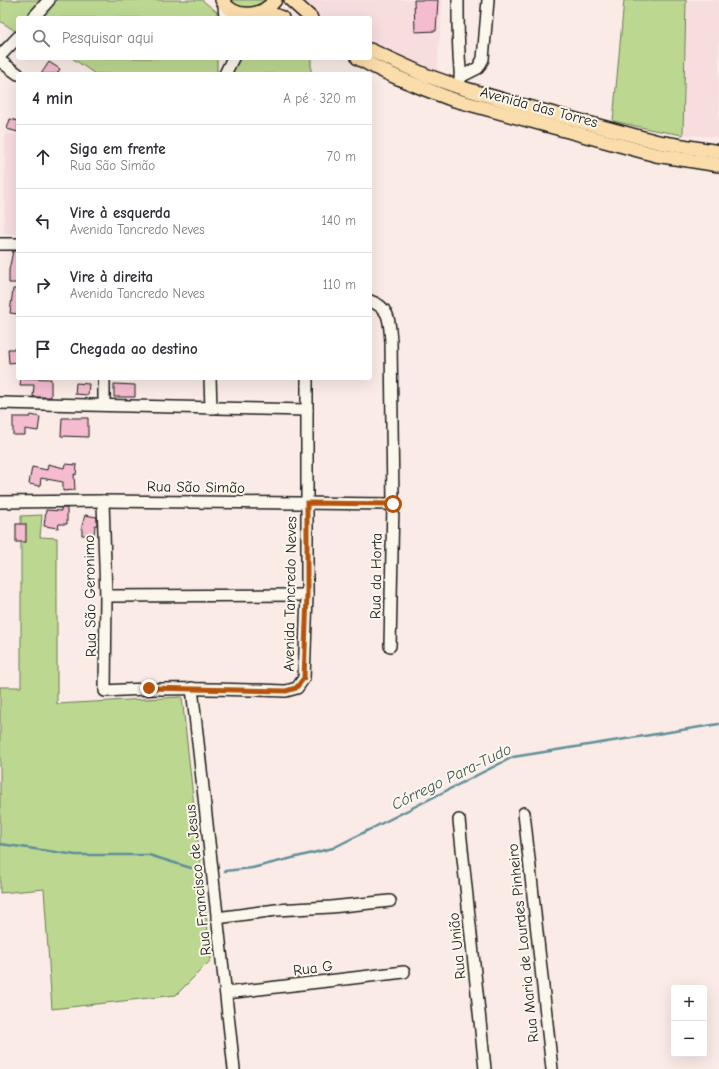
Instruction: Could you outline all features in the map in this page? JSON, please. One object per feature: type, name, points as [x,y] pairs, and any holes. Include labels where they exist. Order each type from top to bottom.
[{"type":"main road","points":[[260,14],[271,5],[274,0]]},
{"type":"main road","points":[[291,0],[309,16]]},
{"type":"main road","points":[[223,2],[232,10],[240,14],[260,14],[271,16]]},
{"type":"main road","name":"Avenida das Torres","points":[[372,51],[425,75],[461,82],[658,142],[719,152]]},
{"type":"main road","name":"Avenida das Torres","points":[[362,60],[381,71],[420,88],[451,99],[656,155],[719,165]]},
{"type":"street","points":[[35,16],[48,0]]},
{"type":"street","points":[[458,0],[458,51],[461,82]]},
{"type":"street","points":[[461,82],[478,68],[483,59],[488,0]]},
{"type":"street","points":[[223,2],[225,16]]},
{"type":"street","points":[[0,56],[16,39]]},
{"type":"street","points":[[222,60],[224,72]]},
{"type":"street","points":[[225,72],[232,60]]},
{"type":"street","points":[[0,61],[16,73]]},
{"type":"street","points":[[0,244],[16,244]]},
{"type":"street","name":"Rua da Horta","points":[[372,302],[378,304],[388,314],[391,341],[393,504],[390,646]]},
{"type":"street","points":[[104,380],[104,405]]},
{"type":"street","points":[[210,380],[211,408]]},
{"type":"street","name":"Avenida Tancredo Neves","points":[[105,691],[149,688],[192,688],[286,691],[296,688],[304,678],[307,595],[307,380]]},
{"type":"street","points":[[0,403],[307,410]]},
{"type":"street","name":"Rua São Simão","points":[[0,502],[103,501],[393,504]]},
{"type":"street","name":"Rua São Geronimo","points":[[103,501],[106,596],[105,691]]},
{"type":"street","points":[[106,596],[307,595]]},
{"type":"street","name":"Rua Francisco de Jesus","points":[[192,688],[234,1069]]},
{"type":"street","name":"Rua Maria de Lourdes Pinheiro","points":[[524,813],[552,1069]]},
{"type":"street","name":"Rua União","points":[[459,820],[485,1069]]},
{"type":"street","points":[[217,918],[276,910],[331,907],[390,901]]},
{"type":"street","name":"Rua G","points":[[226,993],[404,972]]},
{"type":"shaded area","points":[[299,0],[443,0],[437,71],[400,58],[372,44],[372,16],[320,16]]},
{"type":"shaded area","points":[[686,0],[719,0],[719,137],[684,135]]},
{"type":"shaded area","points":[[5,133],[16,135],[16,234],[4,234]]},
{"type":"green space","points":[[0,0],[202,0],[217,12],[217,16],[16,16],[16,32],[0,21]]},
{"type":"green space","points":[[225,0],[271,0],[250,13]]},
{"type":"green space","points":[[624,0],[686,0],[683,135],[613,121]]},
{"type":"green space","points":[[75,60],[217,60],[217,72],[92,72]]},
{"type":"green space","points":[[239,60],[311,60],[311,72],[233,72]]},
{"type":"green space","points":[[42,515],[40,537],[57,538],[57,704],[182,697],[211,960],[176,995],[52,1009],[44,889],[0,893],[0,687],[21,687],[21,516]]},
{"type":"building","points":[[414,0],[438,0],[436,31],[415,32]]},
{"type":"building","points":[[49,62],[60,69],[58,72],[42,72]]},
{"type":"building","points":[[10,119],[16,120],[16,131],[7,129]]},
{"type":"building","points":[[13,251],[16,251],[16,283],[9,283],[9,270]]},
{"type":"building","points":[[13,289],[16,289],[16,314],[10,313]]},
{"type":"building","points":[[8,349],[16,349],[16,362],[9,363]]},
{"type":"building","points":[[21,380],[51,380],[51,397],[33,397],[34,385],[20,385]]},
{"type":"building","points":[[76,383],[89,384],[88,395],[75,394]]},
{"type":"building","points":[[114,384],[135,385],[135,397],[114,397]]},
{"type":"building","points":[[31,415],[40,417],[38,431],[25,429],[25,435],[13,435],[13,417],[30,417]]},
{"type":"building","points":[[62,418],[88,418],[88,437],[61,436]]},
{"type":"building","points":[[48,464],[64,468],[65,464],[77,465],[76,475],[74,474],[75,490],[63,491],[63,482],[41,478],[40,486],[29,484],[32,467],[47,470]]},
{"type":"building","points":[[61,508],[67,508],[67,524],[59,524],[58,528],[44,526],[46,510],[61,511]]},
{"type":"building","points":[[85,515],[97,517],[97,525],[95,525],[94,536],[82,535],[82,526]]},
{"type":"building","points":[[16,524],[26,524],[26,542],[16,542]]},
{"type":"waterway","name":"Córrego Para-Tudo","points":[[225,871],[252,868],[333,848],[513,757],[719,724]]},
{"type":"waterway","name":"Córrego Para-Tudo","points":[[0,844],[76,855],[149,855],[191,868]]},
{"type":"route","points":[[149,688],[286,691],[296,688],[304,678],[307,595],[307,503],[393,504]]}]
